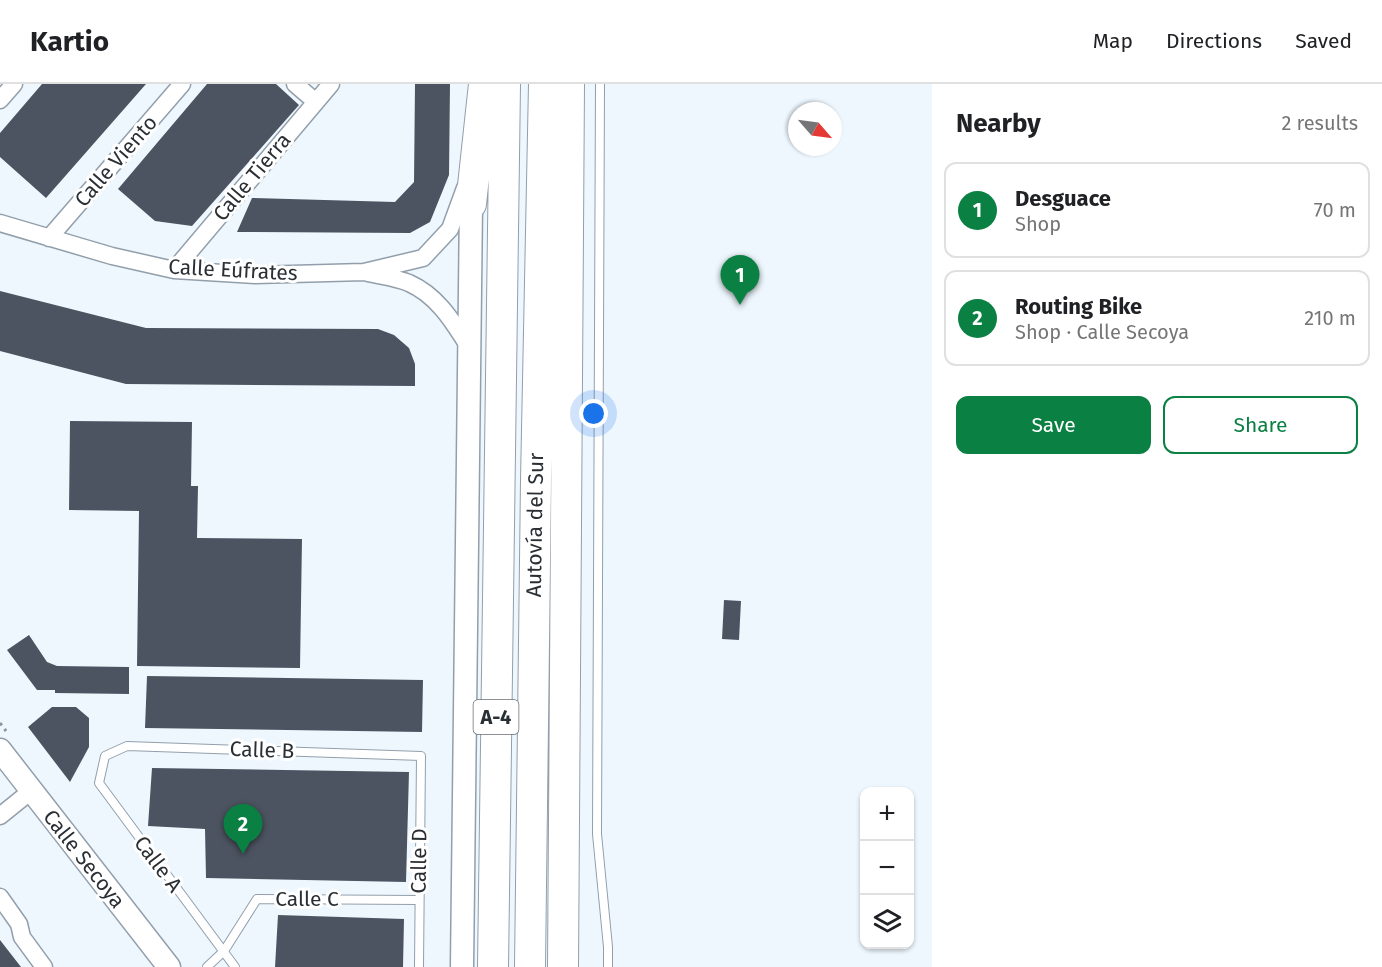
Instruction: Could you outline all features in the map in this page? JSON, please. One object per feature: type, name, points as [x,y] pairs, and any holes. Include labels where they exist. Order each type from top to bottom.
[{"type":"highway","points":[[469,194],[484,84]]},
{"type":"highway","name":"Autovía del Sur","points":[[493,967],[505,84]]},
{"type":"highway","name":"Autovía del Sur","points":[[530,967],[544,84]]},
{"type":"highway","points":[[563,967],[569,84]]},
{"type":"street","points":[[0,100],[14,84]]},
{"type":"street","name":"Calle Viento","points":[[49,238],[183,84]]},
{"type":"street","points":[[295,84],[315,102]]},
{"type":"street","name":"Calle Tierra","points":[[174,270],[331,84]]},
{"type":"street","points":[[462,967],[470,84]]},
{"type":"street","points":[[364,272],[423,258],[450,230],[469,194]]},
{"type":"street","name":"Calle Eúfrates","points":[[0,223],[112,256],[174,270],[255,275],[364,272]]},
{"type":"street","points":[[364,272],[409,283],[436,300],[452,319],[469,347]]},
{"type":"street","name":"Calle Secoya","points":[[0,750],[169,967]]},
{"type":"street","points":[[0,816],[31,791]]},
{"type":"street","points":[[0,897],[19,924],[22,937],[44,967]]},
{"type":"lane","points":[[600,84],[597,834],[608,967]]},
{"type":"lane","name":"Calle B","points":[[105,756],[127,746],[421,756]]},
{"type":"lane","name":"Calle A","points":[[105,756],[99,783],[235,967]]},
{"type":"lane","name":"Calle D","points":[[419,967],[421,756]]},
{"type":"lane","name":"Calle C","points":[[224,951],[257,899],[419,900]]},
{"type":"lane","points":[[207,967],[224,951]]},
{"type":"lane","points":[[600,967],[608,955]]},
{"type":"building","points":[[42,84],[146,84],[46,198],[0,157],[0,133]]},
{"type":"building","points":[[207,84],[276,84],[299,105],[192,226],[155,221],[118,189]]},
{"type":"building","points":[[415,84],[450,84],[449,175],[430,222],[410,233],[237,232],[252,198],[395,202],[414,182]]},
{"type":"building","points":[[0,291],[146,328],[378,329],[394,335],[409,348],[415,364],[415,386],[126,384],[0,351]]},
{"type":"building","points":[[70,421],[192,422],[191,486],[198,486],[197,538],[302,539],[300,668],[137,666],[139,511],[69,510]]},
{"type":"building","points":[[724,600],[741,601],[739,640],[722,639]]},
{"type":"building","points":[[29,635],[47,662],[57,666],[129,667],[129,694],[55,693],[55,690],[37,690],[7,650]]},
{"type":"building","points":[[147,676],[423,680],[422,732],[145,728]]},
{"type":"building","points":[[52,707],[76,707],[89,718],[89,747],[70,782],[28,727]]},
{"type":"building","points":[[152,768],[409,772],[406,882],[206,878],[205,829],[148,826]]},
{"type":"building","points":[[278,915],[404,919],[403,967],[275,967]]},
{"type":"building","points":[[0,940],[21,967],[0,967]]},
{"type":"place","name":"Desguace","points":[[740,305]]},
{"type":"place","name":"Routing Bike","points":[[243,854]]}]
